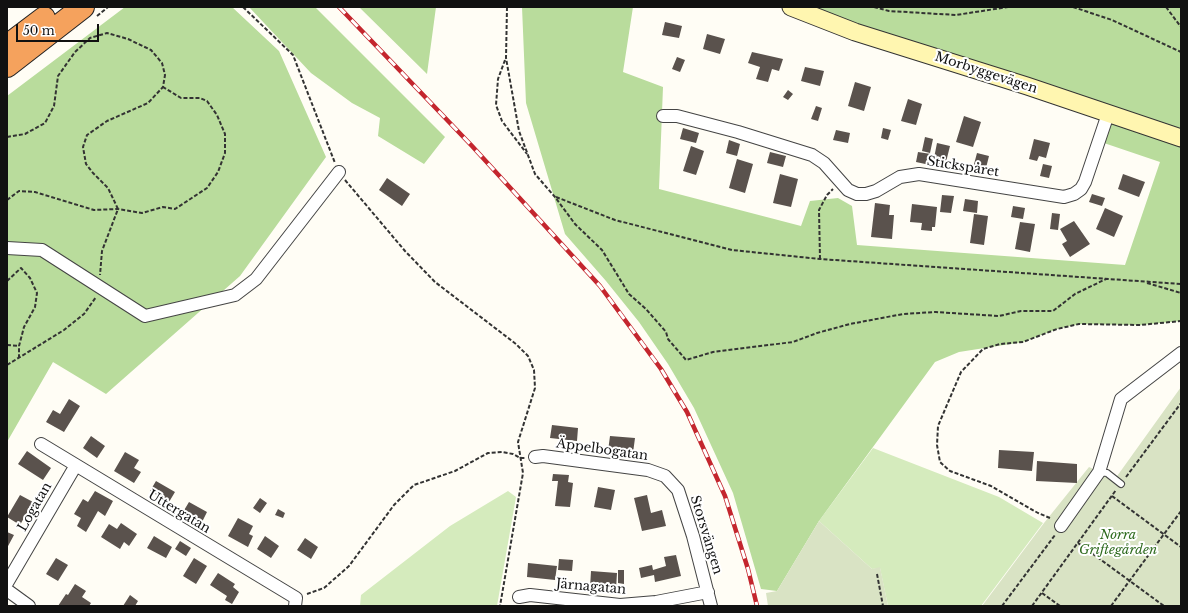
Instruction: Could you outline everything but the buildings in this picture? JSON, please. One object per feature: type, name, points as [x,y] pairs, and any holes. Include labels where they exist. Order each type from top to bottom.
[{"type":"highway","points":[[7,46],[60,7]]},
{"type":"highway","points":[[7,66],[83,7]]},
{"type":"street","name":"Morbyggevägen","points":[[790,7],[855,32],[1027,86],[1181,138]]},
{"type":"street","name":"Stickspåret","points":[[663,116],[677,116],[738,132],[812,155],[824,163],[840,183],[852,192],[866,194],[900,177],[919,174],[1064,197],[1074,194],[1081,189],[1085,182],[1108,114]]},
{"type":"street","points":[[7,248],[42,250],[145,316],[234,295],[256,280],[339,172]]},
{"type":"street","points":[[1062,526],[1099,472],[1121,399],[1181,352]]},
{"type":"street","name":"Uttergatan","points":[[41,444],[296,602]]},
{"type":"street","name":"Äppelbogatan","points":[[535,457],[543,456],[648,470],[664,476]]},
{"type":"street","name":"Logatan","points":[[7,583],[76,465]]},
{"type":"street","name":"Storsvängen","points":[[664,476],[678,490],[693,536],[711,606]]},
{"type":"street","points":[[7,590],[29,606]]},
{"type":"street","name":"Järnagatan","points":[[519,597],[530,595],[620,606],[656,602],[708,592]]},
{"type":"lane","points":[[1099,472],[1107,473],[1121,484]]},
{"type":"path","points":[[243,7],[293,55],[339,172],[405,250],[435,282],[502,333],[528,356],[534,370],[535,388],[518,442],[523,473],[500,606]]},
{"type":"path","points":[[508,7],[506,12],[506,58],[519,131],[535,174],[556,197],[575,224],[602,250],[629,294],[646,309],[666,332],[668,339],[686,360],[713,352],[793,342],[850,324],[904,314],[936,312],[999,316],[1022,311],[1053,311],[1075,294],[1106,279]]},
{"type":"path","points":[[874,7],[889,12],[956,15],[1008,7]]},
{"type":"path","points":[[1073,7],[1112,20],[1181,52]]},
{"type":"path","points":[[1166,7],[1181,27]]},
{"type":"path","points":[[7,137],[25,134],[45,123],[54,106],[58,76],[75,52],[90,38],[106,33],[128,39],[151,50],[162,63],[165,75],[162,87],[148,103],[107,121],[87,135],[83,147],[86,164],[92,173],[108,188],[118,209],[102,251],[99,287],[96,298],[84,314],[64,330],[7,365]]},
{"type":"path","points":[[506,58],[498,79],[496,105],[502,121],[528,157]]},
{"type":"path","points":[[7,200],[19,191],[35,192],[94,210],[118,209],[142,212],[163,207],[175,209],[207,188],[218,172],[225,153],[225,134],[217,115],[207,101],[200,98],[181,98],[162,87]]},
{"type":"path","points":[[820,259],[819,210],[827,195],[840,183]]},
{"type":"path","points":[[556,197],[614,220],[732,250],[820,259],[1181,284]]},
{"type":"path","points":[[7,281],[21,268],[30,278],[36,293],[35,306],[24,327],[19,346],[19,357]]},
{"type":"path","points":[[1144,282],[1181,294]]},
{"type":"path","points":[[1050,518],[1038,513],[991,486],[950,471],[940,462],[937,445],[938,426],[961,372],[983,349],[1000,344],[1023,342],[1057,329],[1079,324],[1140,325],[1181,321]]},
{"type":"path","points":[[7,345],[19,346]]},
{"type":"path","points":[[1032,606],[1181,403]]},
{"type":"path","points":[[296,602],[324,588],[337,578],[349,566],[394,505],[414,485],[455,471],[488,453],[502,452],[513,454],[520,458],[535,457]]},
{"type":"path","points":[[1112,496],[1181,547]]},
{"type":"path","points":[[1111,606],[1181,511]]},
{"type":"path","points":[[1002,606],[1062,526]]},
{"type":"path","points":[[1078,543],[1164,606]]},
{"type":"path","points":[[877,574],[883,606]]},
{"type":"path","points":[[1042,593],[1060,606]]},
{"type":"green space","points":[[125,7],[232,7],[279,51],[326,157],[240,276],[106,394],[53,362],[7,442],[7,96]]},
{"type":"green space","points":[[249,7],[315,7],[445,137],[424,164],[378,136],[380,118],[352,103],[311,73]]},
{"type":"green space","points":[[359,7],[436,7],[427,74]]},
{"type":"green space","points":[[522,7],[633,7],[623,72],[663,87],[659,189],[801,226],[810,201],[838,198],[852,206],[857,245],[1125,265],[1160,162],[1101,142],[1108,114],[791,7],[1181,7],[1181,321],[1140,325],[1079,324],[1057,329],[1023,342],[959,352],[935,362],[819,521],[777,591],[761,589],[733,493],[694,408],[668,364],[639,322],[565,234],[526,103]]},
{"type":"green space","name":"Norra Griftegården","points":[[1181,387],[1181,606],[982,606],[1044,523],[1089,467],[1115,479]]},
{"type":"green space","points":[[873,448],[999,497],[1043,523],[981,606],[888,606],[880,568],[872,569],[819,521]]},
{"type":"green space","points":[[508,491],[516,497],[497,606],[360,606],[361,595],[450,526]]},
{"type":"green space","points":[[819,521],[872,569],[880,567],[888,606],[768,606],[766,593],[777,591]]},
{"type":"railway","points":[[339,7],[472,146],[600,286],[661,369],[687,412],[725,496],[748,569],[757,606]]}]
